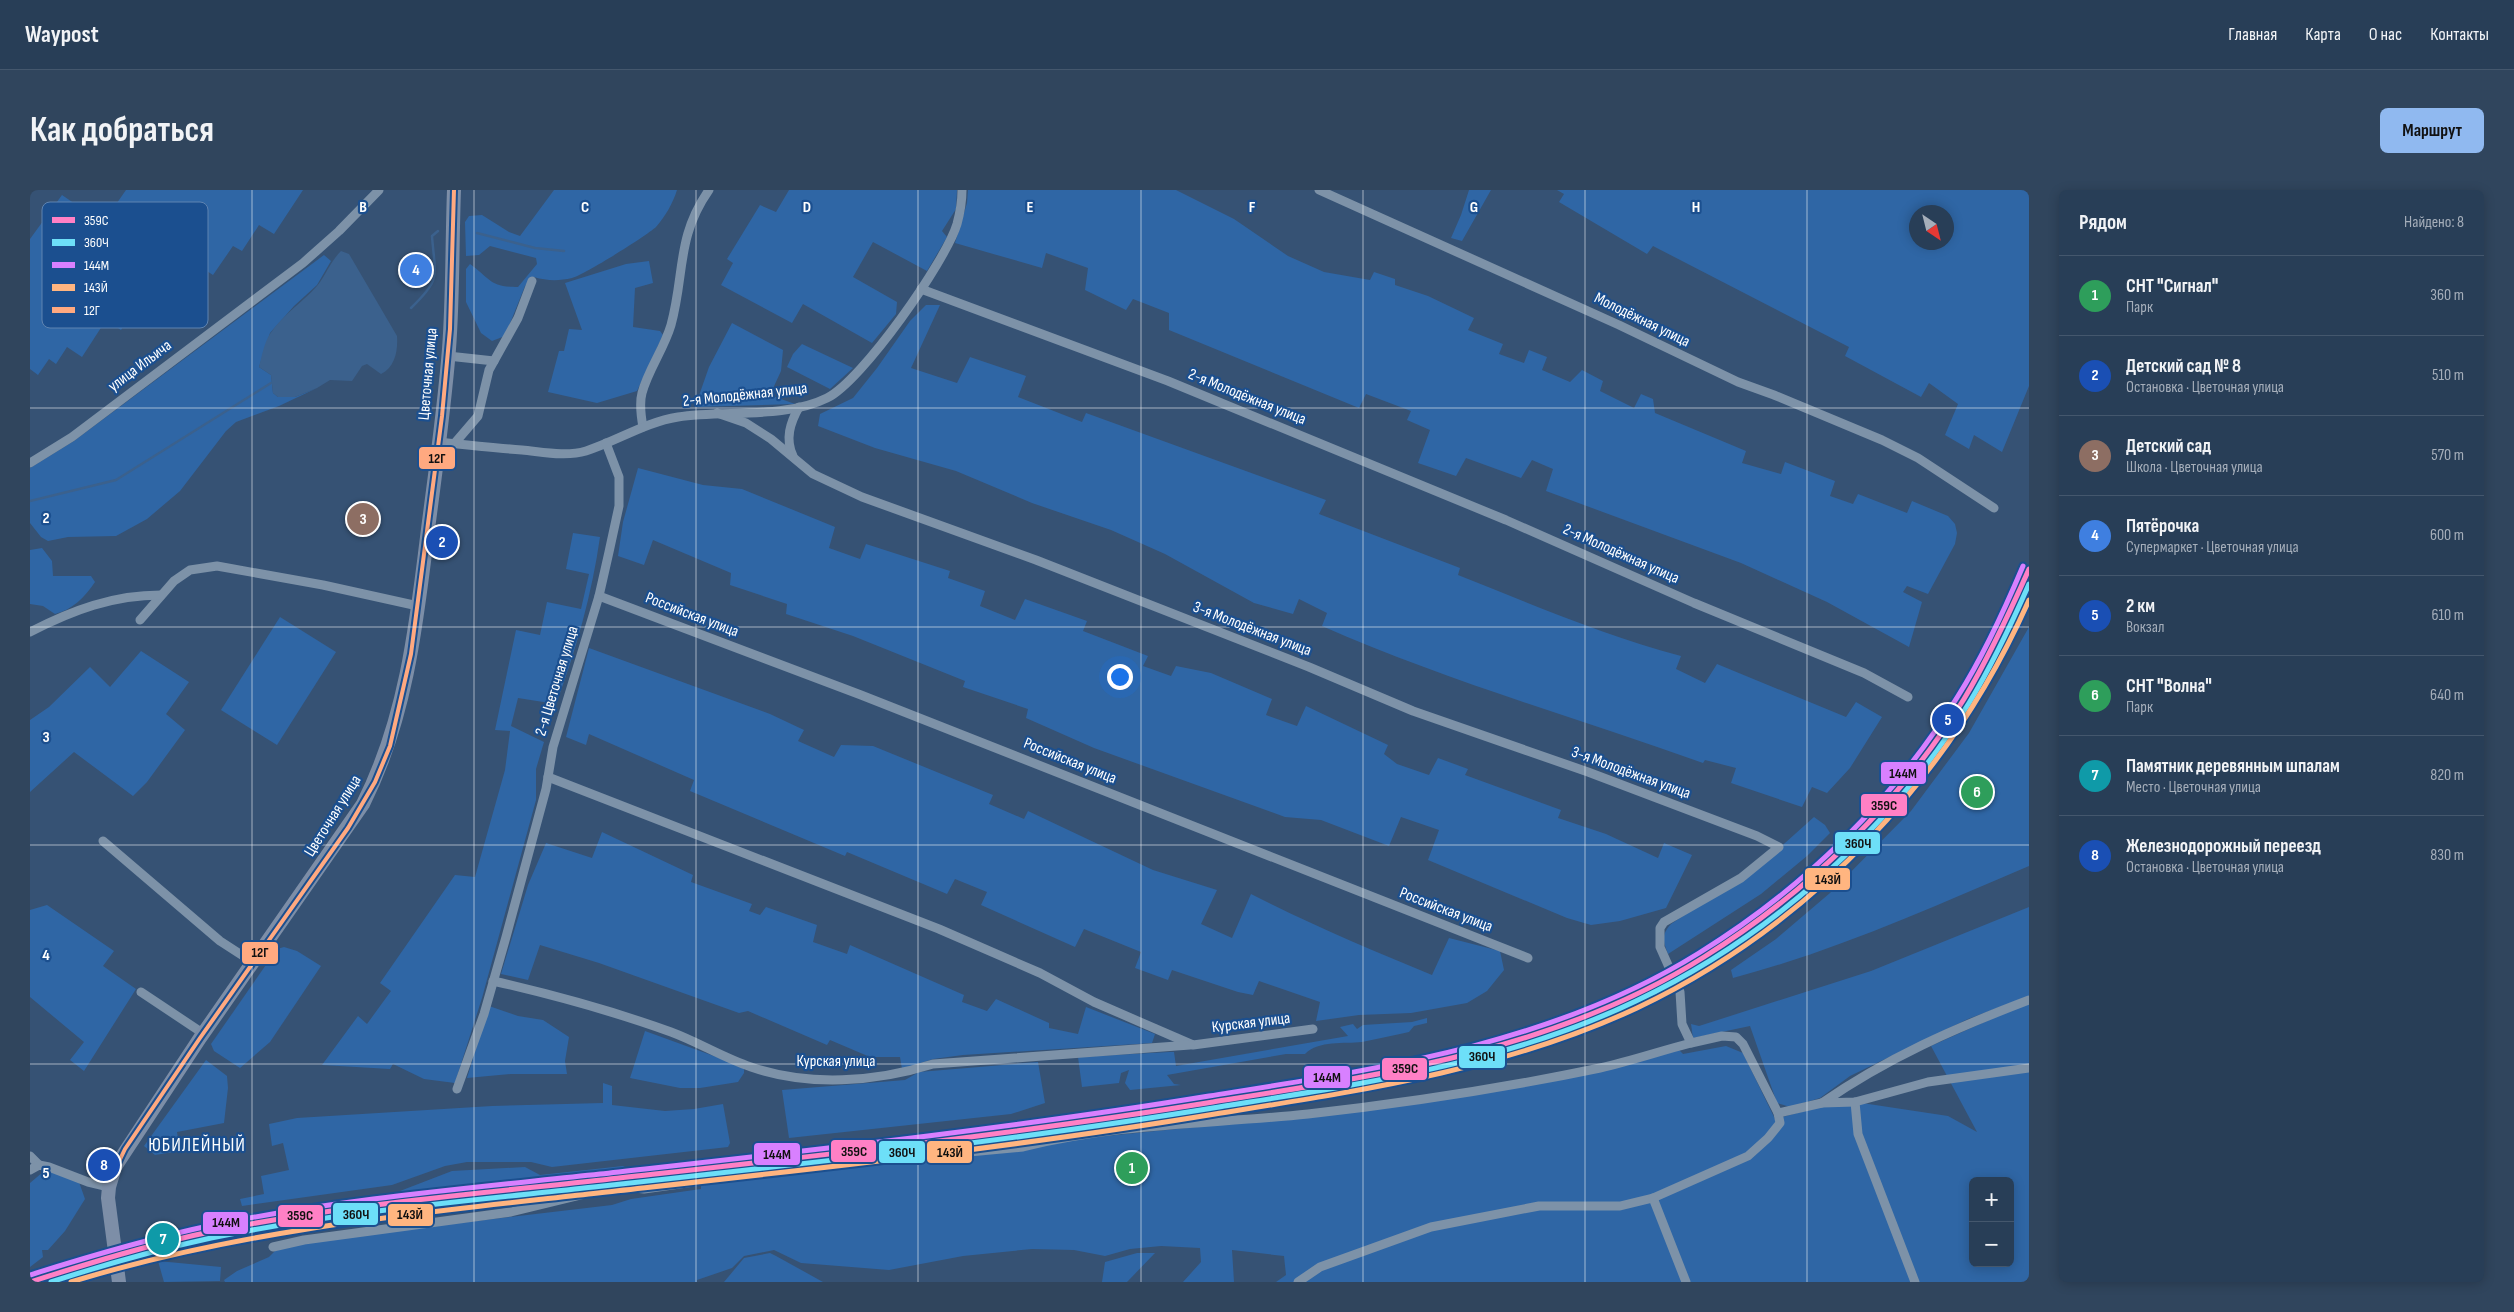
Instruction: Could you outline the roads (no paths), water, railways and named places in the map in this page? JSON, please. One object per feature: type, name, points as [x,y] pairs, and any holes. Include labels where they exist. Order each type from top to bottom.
[{"type":"main road","name":"Цветочная улица","points":[[119,1282],[108,1198],[109,1187],[116,1167],[125,1149],[343,836],[363,804],[379,773],[400,710],[418,606],[448,356],[454,190]]},
{"type":"street","name":"улица Ильича","points":[[30,464],[72,437],[303,263],[339,232],[379,190]]},
{"type":"street","points":[[642,427],[640,405],[642,392],[669,331],[678,298],[682,247],[690,223],[708,190]]},
{"type":"street","points":[[921,289],[946,248],[957,224],[962,190]]},
{"type":"street","name":"Молодёжная улица","points":[[1319,190],[1619,325],[1738,382],[1882,440],[1918,458],[1994,508]]},
{"type":"street","points":[[454,444],[478,416],[489,370],[518,318],[532,281]]},
{"type":"street","name":"2-я Молодёжная улица","points":[[606,442],[642,427],[676,417],[717,412],[799,407],[828,397],[851,379],[870,358],[921,289],[1168,381],[1506,520],[1694,603],[1864,673],[1908,697]]},
{"type":"street","points":[[448,356],[494,361]]},
{"type":"street","points":[[797,463],[789,447],[790,423],[799,407]]},
{"type":"street","name":"3-я Молодёжная улица","points":[[717,412],[746,423],[771,439],[812,474],[862,497],[1045,564],[1308,667],[1413,711],[1588,772],[1757,836],[1779,847],[1741,878],[1664,922],[1660,928],[1660,948],[1680,992],[1682,1024],[1691,1043]]},
{"type":"street","points":[[439,442],[559,454],[585,451],[606,442]]},
{"type":"street","name":"2-я Цветочная улица","points":[[457,1089],[493,981],[548,777],[553,747],[599,596],[618,506],[619,477],[606,442]]},
{"type":"street","points":[[140,620],[174,581],[190,570],[217,566],[323,585],[418,606]]},
{"type":"street","points":[[30,632],[102,602],[132,595],[161,595]]},
{"type":"street","name":"Российская улица","points":[[599,596],[861,695],[1528,958]]},
{"type":"street","name":"Курская улица","points":[[548,777],[939,929],[1040,973],[1094,1002],[1193,1045]]},
{"type":"street","points":[[103,841],[220,941],[254,963]]},
{"type":"street","name":"Курская улица","points":[[493,981],[578,1001],[673,1032],[751,1067],[799,1079],[849,1079],[899,1075],[933,1064],[1193,1045],[1313,1029]]},
{"type":"street","points":[[141,992],[204,1034]]},
{"type":"street","points":[[1822,1103],[1859,1077],[1955,1028],[2029,1000]]},
{"type":"street","points":[[272,1247],[304,1240],[511,1212],[618,1186],[644,1189],[786,1169],[1024,1146],[1067,1137],[1200,1122],[1308,1114],[1416,1100],[1600,1068],[1722,1036],[1736,1037],[1743,1044],[1778,1113],[1780,1124],[1748,1156],[1653,1198],[1620,1206],[1539,1206],[1431,1227],[1320,1267],[1298,1282]]},
{"type":"street","points":[[1778,1113],[1822,1103],[1855,1102],[1928,1082],[2029,1068]]},
{"type":"street","points":[[1855,1102],[1858,1134],[1915,1282]]},
{"type":"street","points":[[30,1156],[39,1165],[109,1187]]},
{"type":"street","points":[[30,1170],[39,1165]]},
{"type":"street","points":[[1653,1198],[1686,1282]]},
{"type":"waterway","points":[[411,308],[432,283],[435,269],[432,236],[438,231]]},
{"type":"waterway","points":[[477,233],[535,248],[564,251]]},
{"type":"waterway","points":[[30,501],[116,480],[271,383]]},
{"type":"place","name":"Пятёрочка","points":[[416,270]]},
{"type":"place","name":"Детский сад","points":[[363,519]]},
{"type":"place","name":"Детский сад № 8","points":[[442,542]]},
{"type":"place","name":"2 км","points":[[1948,720]]},
{"type":"place","name":"СНТ \"Волна\"","points":[[1977,792]]},
{"type":"place","name":"Железнодорожный переезд","points":[[104,1165]]},
{"type":"place","name":"СНТ \"Сигнал\"","points":[[1132,1168]]},
{"type":"place","name":"Памятник деревянным шпалам","points":[[163,1239]]},
{"type":"district","name":"ЮБИЛЕЙНЫЙ","points":[[197,1145]]}]
